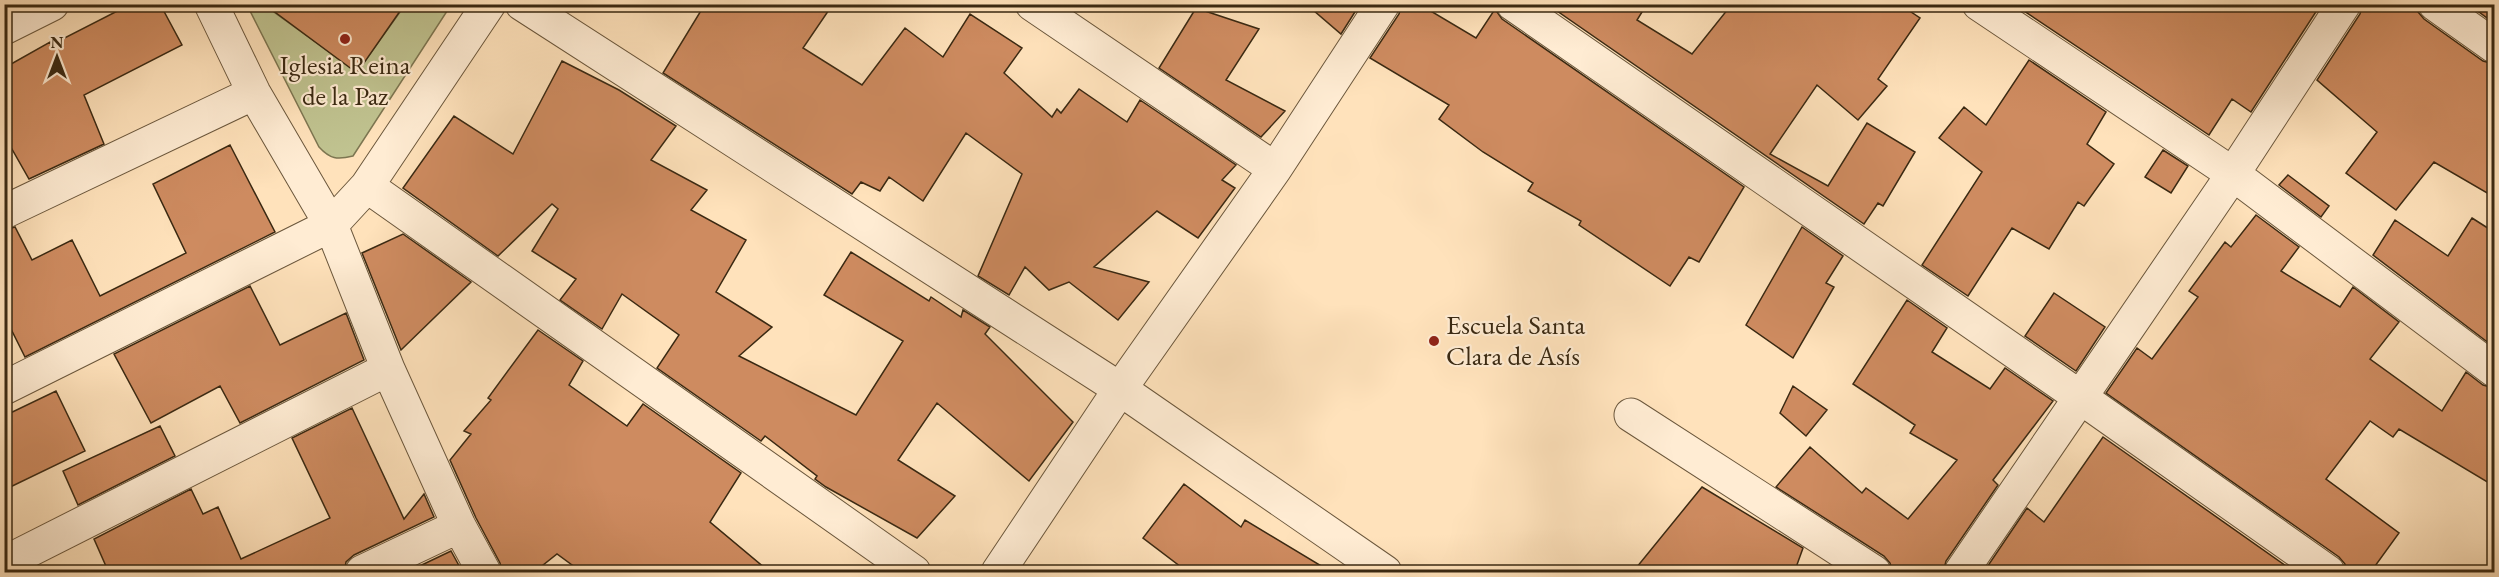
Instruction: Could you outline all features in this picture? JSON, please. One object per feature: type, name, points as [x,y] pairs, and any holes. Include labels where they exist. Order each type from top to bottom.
[{"type":"street","points":[[4,28],[52,4]]},
{"type":"street","points":[[212,4],[254,93],[331,225],[388,369],[459,526],[484,573]]},
{"type":"street","points":[[4,388],[331,225],[367,186],[489,4]]},
{"type":"street","points":[[522,4],[1119,389],[1385,573]]},
{"type":"street","points":[[1032,4],[1275,169]]},
{"type":"street","points":[[998,573],[1119,389],[1275,169],[1383,4]]},
{"type":"street","points":[[1513,4],[2080,397],[2328,573]]},
{"type":"street","points":[[1979,4],[2233,174],[2494,370]]},
{"type":"street","points":[[1961,573],[2233,174],[2344,4]]},
{"type":"street","points":[[2435,4],[2494,46]]},
{"type":"street","points":[[4,212],[254,93]]},
{"type":"street","points":[[367,186],[914,573]]},
{"type":"street","points":[[4,563],[388,369]]},
{"type":"street","points":[[1631,415],[1874,573]]},
{"type":"street","points":[[362,573],[459,526]]},
{"type":"green space","points":[[247,5],[264,5],[357,72],[405,5],[451,5],[353,156],[338,158],[330,156],[319,147]]},
{"type":"building","points":[[131,4],[160,4],[182,45],[84,95],[104,144],[29,179],[4,135],[4,68],[50,42],[51,45]]},
{"type":"building","name":"Iglesia Reina de la Paz","points":[[264,4],[405,4],[357,73]]},
{"type":"building","points":[[705,4],[833,4],[803,48],[862,85],[905,28],[943,57],[970,14],[1022,48],[1004,73],[1052,117],[1057,109],[1061,113],[1079,89],[1127,122],[1140,100],[1236,165],[1222,180],[1235,188],[1198,238],[1157,211],[1094,267],[1149,282],[1118,320],[1069,282],[1049,290],[1025,267],[1009,295],[978,276],[1022,174],[966,133],[923,201],[889,177],[880,191],[861,182],[852,194],[663,73]]},
{"type":"building","points":[[1306,4],[1360,4],[1341,34]]},
{"type":"building","points":[[1402,4],[1419,4],[1476,38],[1495,9],[1502,19],[1744,187],[1699,262],[1689,257],[1670,286],[1579,225],[1581,221],[1528,191],[1533,183],[1483,152],[1439,119],[1449,105],[1370,58],[1399,14]]},
{"type":"building","points":[[1547,4],[1647,4],[1637,20],[1692,54],[1732,4],[1899,4],[1920,18],[1878,79],[1887,86],[1858,120],[1817,85],[1770,154],[1828,186],[1867,123],[1915,152],[1883,206],[1878,203],[1864,224]]},
{"type":"building","points":[[2024,4],[2321,4],[2251,112],[2232,99],[2209,135],[2021,9]]},
{"type":"building","points":[[2363,4],[2417,4],[2418,12],[2424,19],[2483,61],[2494,64],[2494,197],[2434,162],[2396,210],[2346,173],[2377,132],[2317,80],[2360,14]]},
{"type":"building","points":[[2468,4],[2494,4],[2494,23]]},
{"type":"building","points":[[1196,8],[1259,29],[1226,80],[1285,111],[1261,137],[1159,68]]},
{"type":"building","points":[[2029,60],[2106,112],[2087,144],[2114,164],[2084,206],[2078,202],[2049,249],[2012,228],[1968,296],[1922,265],[1982,172],[1939,138],[1964,107],[1986,125]]},
{"type":"building","points":[[562,61],[619,90],[676,126],[651,160],[707,190],[691,210],[746,240],[716,292],[772,327],[739,356],[856,415],[903,341],[824,295],[851,252],[929,301],[931,297],[961,317],[963,310],[990,327],[985,334],[1073,422],[1029,481],[937,403],[898,460],[955,496],[917,538],[826,487],[815,479],[817,476],[765,436],[761,441],[657,368],[679,335],[622,294],[602,329],[560,300],[576,279],[532,251],[558,209],[552,204],[498,256],[403,188],[454,116],[513,154]]},
{"type":"building","points":[[230,145],[275,232],[25,357],[4,315],[4,230],[15,227],[32,260],[72,240],[100,296],[186,253],[153,184]]},
{"type":"building","points":[[2163,150],[2188,166],[2171,193],[2145,177]]},
{"type":"building","points":[[2288,175],[2329,206],[2321,217],[2279,185]]},
{"type":"building","points":[[2256,215],[2299,247],[2281,271],[2340,307],[2353,287],[2399,322],[2370,359],[2442,411],[2466,372],[2483,385],[2494,388],[2494,486],[2399,429],[2393,437],[2370,421],[2326,479],[2399,533],[2370,573],[2347,573],[2345,564],[2339,557],[2106,393],[2137,348],[2152,359],[2198,297],[2189,291],[2225,242],[2231,247]]},
{"type":"building","points":[[2472,218],[2494,232],[2494,347],[2373,255],[2395,220],[2448,256]]},
{"type":"building","points":[[1802,227],[1843,256],[1826,283],[1834,287],[1793,358],[1746,325]]},
{"type":"building","points":[[403,234],[471,282],[401,350],[362,253]]},
{"type":"building","points":[[250,286],[280,345],[346,313],[364,360],[240,423],[220,386],[151,423],[114,354]]},
{"type":"building","points":[[2054,293],[2105,327],[2076,371],[2025,336]]},
{"type":"building","points":[[1907,300],[1947,328],[1932,352],[1990,389],[2005,368],[2053,401],[1993,480],[1998,485],[1946,561],[1943,573],[1893,573],[1890,563],[1884,556],[1776,487],[1810,447],[1862,493],[1866,488],[1908,519],[1957,460],[1910,433],[1915,425],[1853,384]]},
{"type":"building","points":[[538,330],[583,361],[569,385],[627,426],[643,404],[741,473],[710,522],[771,573],[583,573],[557,554],[533,573],[503,573],[450,460],[471,434],[464,431],[491,400],[488,398]]},
{"type":"building","points":[[1793,386],[1827,410],[1806,436],[1780,413]]},
{"type":"building","points":[[56,391],[85,451],[4,490],[4,416]]},
{"type":"building","points":[[352,408],[404,519],[424,494],[434,517],[354,555],[346,562],[344,573],[109,573],[94,539],[191,489],[203,514],[218,507],[241,559],[330,518],[292,438]]},
{"type":"building","points":[[160,426],[175,456],[78,505],[63,471]]},
{"type":"building","points":[[2103,437],[2296,573],[1983,573],[2027,508],[2044,522]]},
{"type":"building","points":[[1184,484],[1241,527],[1245,520],[1333,573],[1189,573],[1143,538]]},
{"type":"building","points":[[1702,487],[1803,548],[1794,573],[1632,573]]},
{"type":"building","points":[[451,551],[463,573],[405,573]]},
{"type":"place","name":"Iglesia Reina de la Paz","points":[[345,39]]},
{"type":"place","name":"Escuela Santa Clara de Asís","points":[[1434,341]]}]
